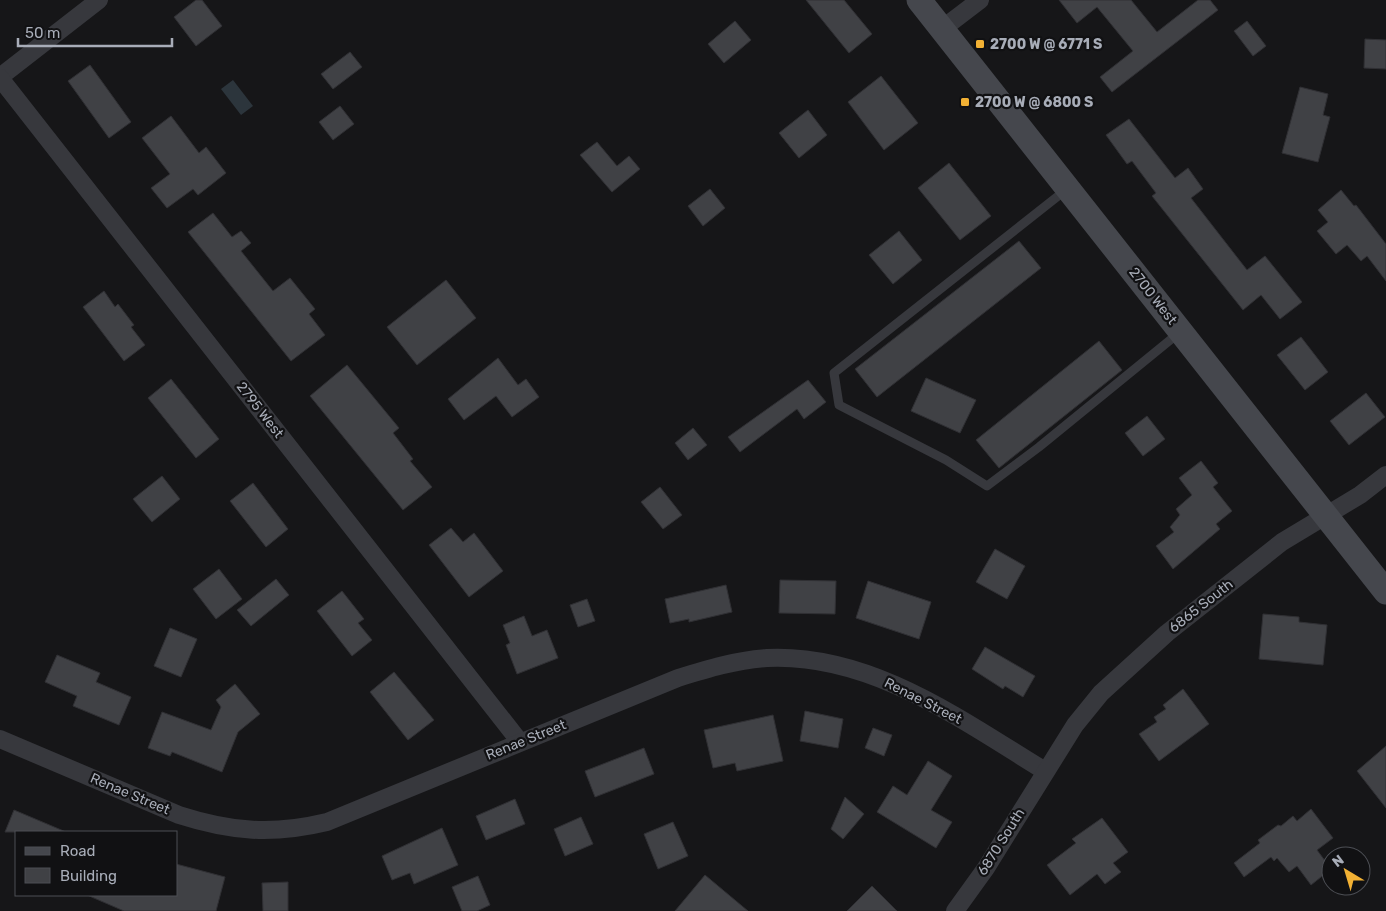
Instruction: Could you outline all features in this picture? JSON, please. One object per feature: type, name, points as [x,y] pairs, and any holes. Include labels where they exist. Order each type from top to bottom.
[{"type":"main road","name":"2700 West","points":[[919,0],[1386,592]]},
{"type":"street","points":[[0,77],[99,0]]},
{"type":"street","points":[[942,29],[980,0]]},
{"type":"street","name":"2795 West","points":[[0,77],[520,742]]},
{"type":"street","name":"6865 South","points":[[1045,771],[1075,725],[1101,693],[1133,662],[1282,542],[1360,495],[1386,475]]},
{"type":"street","name":"Renae Street","points":[[0,739],[179,815],[239,830],[278,831],[327,822],[678,678],[722,664],[768,658],[812,661],[851,668],[889,682],[929,702],[1045,771]]},
{"type":"street","name":"6870 South","points":[[955,911],[986,868],[1045,771]]},
{"type":"lane","points":[[1069,188],[834,373],[839,405],[946,460],[987,486],[1046,442],[1181,331]]},
{"type":"shaded area","points":[[233,80],[253,106],[241,115],[221,89]]},
{"type":"building","points":[[196,0],[202,0],[222,26],[196,46],[174,17]]},
{"type":"building","points":[[806,0],[844,0],[872,34],[849,53]]},
{"type":"building","points":[[1059,0],[1131,0],[1157,32],[1198,0],[1210,0],[1218,10],[1112,92],[1100,77],[1133,51],[1097,7],[1077,23]]},
{"type":"building","points":[[735,21],[751,40],[724,63],[708,44]]},
{"type":"building","points":[[1247,21],[1266,46],[1253,56],[1234,31]]},
{"type":"building","points":[[1365,39],[1386,40],[1386,69],[1364,68]]},
{"type":"building","points":[[350,52],[362,67],[333,89],[321,74]]},
{"type":"building","points":[[90,65],[131,122],[109,138],[68,81]]},
{"type":"building","points":[[881,76],[918,123],[884,150],[848,102]]},
{"type":"building","points":[[1300,87],[1328,94],[1323,115],[1330,117],[1318,162],[1282,153]]},
{"type":"building","points":[[340,106],[354,124],[333,140],[319,122]]},
{"type":"building","points":[[808,110],[827,135],[799,158],[779,133]]},
{"type":"building","points":[[171,116],[199,153],[206,147],[226,173],[198,195],[193,189],[167,208],[151,188],[170,174],[142,138]]},
{"type":"building","points":[[1129,119],[1175,178],[1188,168],[1203,189],[1191,198],[1247,270],[1265,256],[1302,302],[1280,319],[1261,295],[1243,310],[1152,196],[1156,193],[1132,161],[1127,164],[1106,135]]},
{"type":"building","points":[[597,142],[617,166],[629,156],[640,169],[612,192],[580,155]]},
{"type":"building","points":[[949,163],[991,216],[960,240],[918,188]]},
{"type":"building","points":[[710,189],[725,208],[703,226],[688,206]]},
{"type":"building","points":[[1341,190],[1354,206],[1356,205],[1386,244],[1386,281],[1367,256],[1361,261],[1347,245],[1336,254],[1317,231],[1328,222],[1318,210]]},
{"type":"building","points":[[213,213],[232,237],[241,231],[251,243],[241,251],[273,291],[290,278],[315,309],[309,314],[325,335],[291,361],[188,232]]},
{"type":"building","points":[[899,231],[922,260],[893,284],[869,255]]},
{"type":"building","points":[[1019,241],[1041,268],[877,397],[855,369]]},
{"type":"building","points":[[446,280],[476,318],[417,365],[387,327]]},
{"type":"building","points":[[104,291],[115,307],[118,304],[134,325],[131,327],[145,345],[124,361],[83,307]]},
{"type":"building","points":[[1301,337],[1328,372],[1305,390],[1277,355]]},
{"type":"building","points":[[1099,341],[1122,370],[999,468],[976,440]]},
{"type":"building","points":[[498,358],[518,385],[526,379],[539,397],[512,417],[496,396],[464,420],[448,399]]},
{"type":"building","points":[[347,365],[399,428],[393,433],[413,459],[410,461],[432,487],[403,510],[310,396]]},
{"type":"building","points":[[926,378],[976,400],[960,433],[911,411]]},
{"type":"building","points":[[171,379],[219,439],[196,458],[148,398]]},
{"type":"building","points":[[808,380],[826,402],[804,419],[797,409],[740,452],[728,437]]},
{"type":"building","points":[[1366,393],[1385,417],[1349,445],[1330,421]]},
{"type":"building","points":[[1147,416],[1165,439],[1143,456],[1125,433]]},
{"type":"building","points":[[693,428],[707,445],[688,460],[675,443]]},
{"type":"building","points":[[1201,461],[1218,483],[1213,487],[1232,511],[1216,524],[1220,529],[1173,569],[1156,546],[1174,532],[1170,527],[1180,515],[1176,509],[1192,495],[1179,478]]},
{"type":"building","points":[[162,476],[180,499],[152,522],[133,499]]},
{"type":"building","points":[[253,483],[288,529],[266,547],[230,501]]},
{"type":"building","points":[[660,487],[682,515],[663,529],[641,502]]},
{"type":"building","points":[[451,528],[463,542],[474,533],[503,571],[469,597],[429,545]]},
{"type":"building","points":[[995,549],[1025,566],[1007,599],[976,582]]},
{"type":"building","points":[[219,569],[242,599],[216,619],[193,589]]},
{"type":"building","points":[[276,579],[289,595],[251,626],[237,610]]},
{"type":"building","points":[[780,580],[836,581],[835,614],[779,613]]},
{"type":"building","points":[[868,581],[931,602],[919,639],[856,618]]},
{"type":"building","points":[[726,585],[732,612],[689,622],[689,619],[670,623],[665,599]]},
{"type":"building","points":[[342,591],[364,619],[358,623],[372,640],[352,656],[317,611]]},
{"type":"building","points":[[587,599],[595,621],[578,627],[570,605]]},
{"type":"building","points":[[1263,614],[1299,617],[1299,622],[1327,625],[1323,665],[1259,659]]},
{"type":"building","points":[[524,616],[532,636],[547,630],[558,658],[517,674],[506,645],[510,643],[503,625]]},
{"type":"building","points":[[170,628],[197,639],[181,677],[154,666]]},
{"type":"building","points":[[985,647],[1035,676],[1023,697],[1005,686],[1003,689],[972,669]]},
{"type":"building","points":[[57,655],[100,673],[96,682],[131,697],[119,725],[73,706],[77,696],[45,682]]},
{"type":"building","points":[[394,672],[434,720],[408,740],[370,692]]},
{"type":"building","points":[[235,684],[260,714],[238,732],[222,772],[172,752],[170,756],[148,748],[162,712],[211,730],[221,707],[216,700]]},
{"type":"building","points":[[1183,689],[1209,724],[1159,761],[1139,734],[1157,722],[1154,717],[1166,709],[1163,705]]},
{"type":"building","points":[[805,711],[843,719],[838,748],[800,741]]},
{"type":"building","points":[[773,715],[783,761],[737,771],[735,763],[713,768],[704,730]]},
{"type":"building","points":[[873,728],[892,735],[884,756],[865,748]]},
{"type":"building","points":[[1386,746],[1386,808],[1357,771]]},
{"type":"building","points":[[644,748],[654,774],[595,797],[585,771]]},
{"type":"building","points":[[928,761],[952,776],[931,810],[952,822],[936,848],[877,812],[893,786],[907,795]]},
{"type":"building","points":[[845,797],[864,814],[843,839],[831,829]]},
{"type":"building","points":[[515,799],[525,824],[486,840],[476,816]]},
{"type":"building","points":[[1311,809],[1333,838],[1317,850],[1321,855],[1321,877],[1311,885],[1297,866],[1289,872],[1277,858],[1274,861],[1271,857],[1244,877],[1234,863],[1260,843],[1258,840],[1278,825],[1281,826],[1293,816],[1297,821]]},
{"type":"building","points":[[14,810],[64,831],[15,831],[5,832]]},
{"type":"building","points":[[581,817],[593,844],[565,856],[554,829]]},
{"type":"building","points":[[1102,818],[1128,852],[1113,863],[1121,872],[1105,884],[1097,874],[1070,895],[1047,865],[1076,843],[1072,839]]},
{"type":"building","points":[[673,822],[688,856],[658,869],[644,834]]},
{"type":"building","points":[[442,828],[458,865],[414,884],[410,873],[392,880],[382,856]]},
{"type":"building","points":[[178,865],[225,877],[216,911],[124,911],[89,896],[178,896]]},
{"type":"building","points":[[705,875],[748,911],[675,911]]},
{"type":"building","points":[[478,876],[490,905],[477,911],[462,911],[452,887]]},
{"type":"building","points":[[288,882],[288,911],[263,911],[262,883]]},
{"type":"building","points":[[872,886],[897,911],[847,911]]},
{"type":"place","name":"2700 W @ 6771 S","points":[[980,44]]},
{"type":"place","name":"2700 W @ 6800 S","points":[[965,102]]}]
